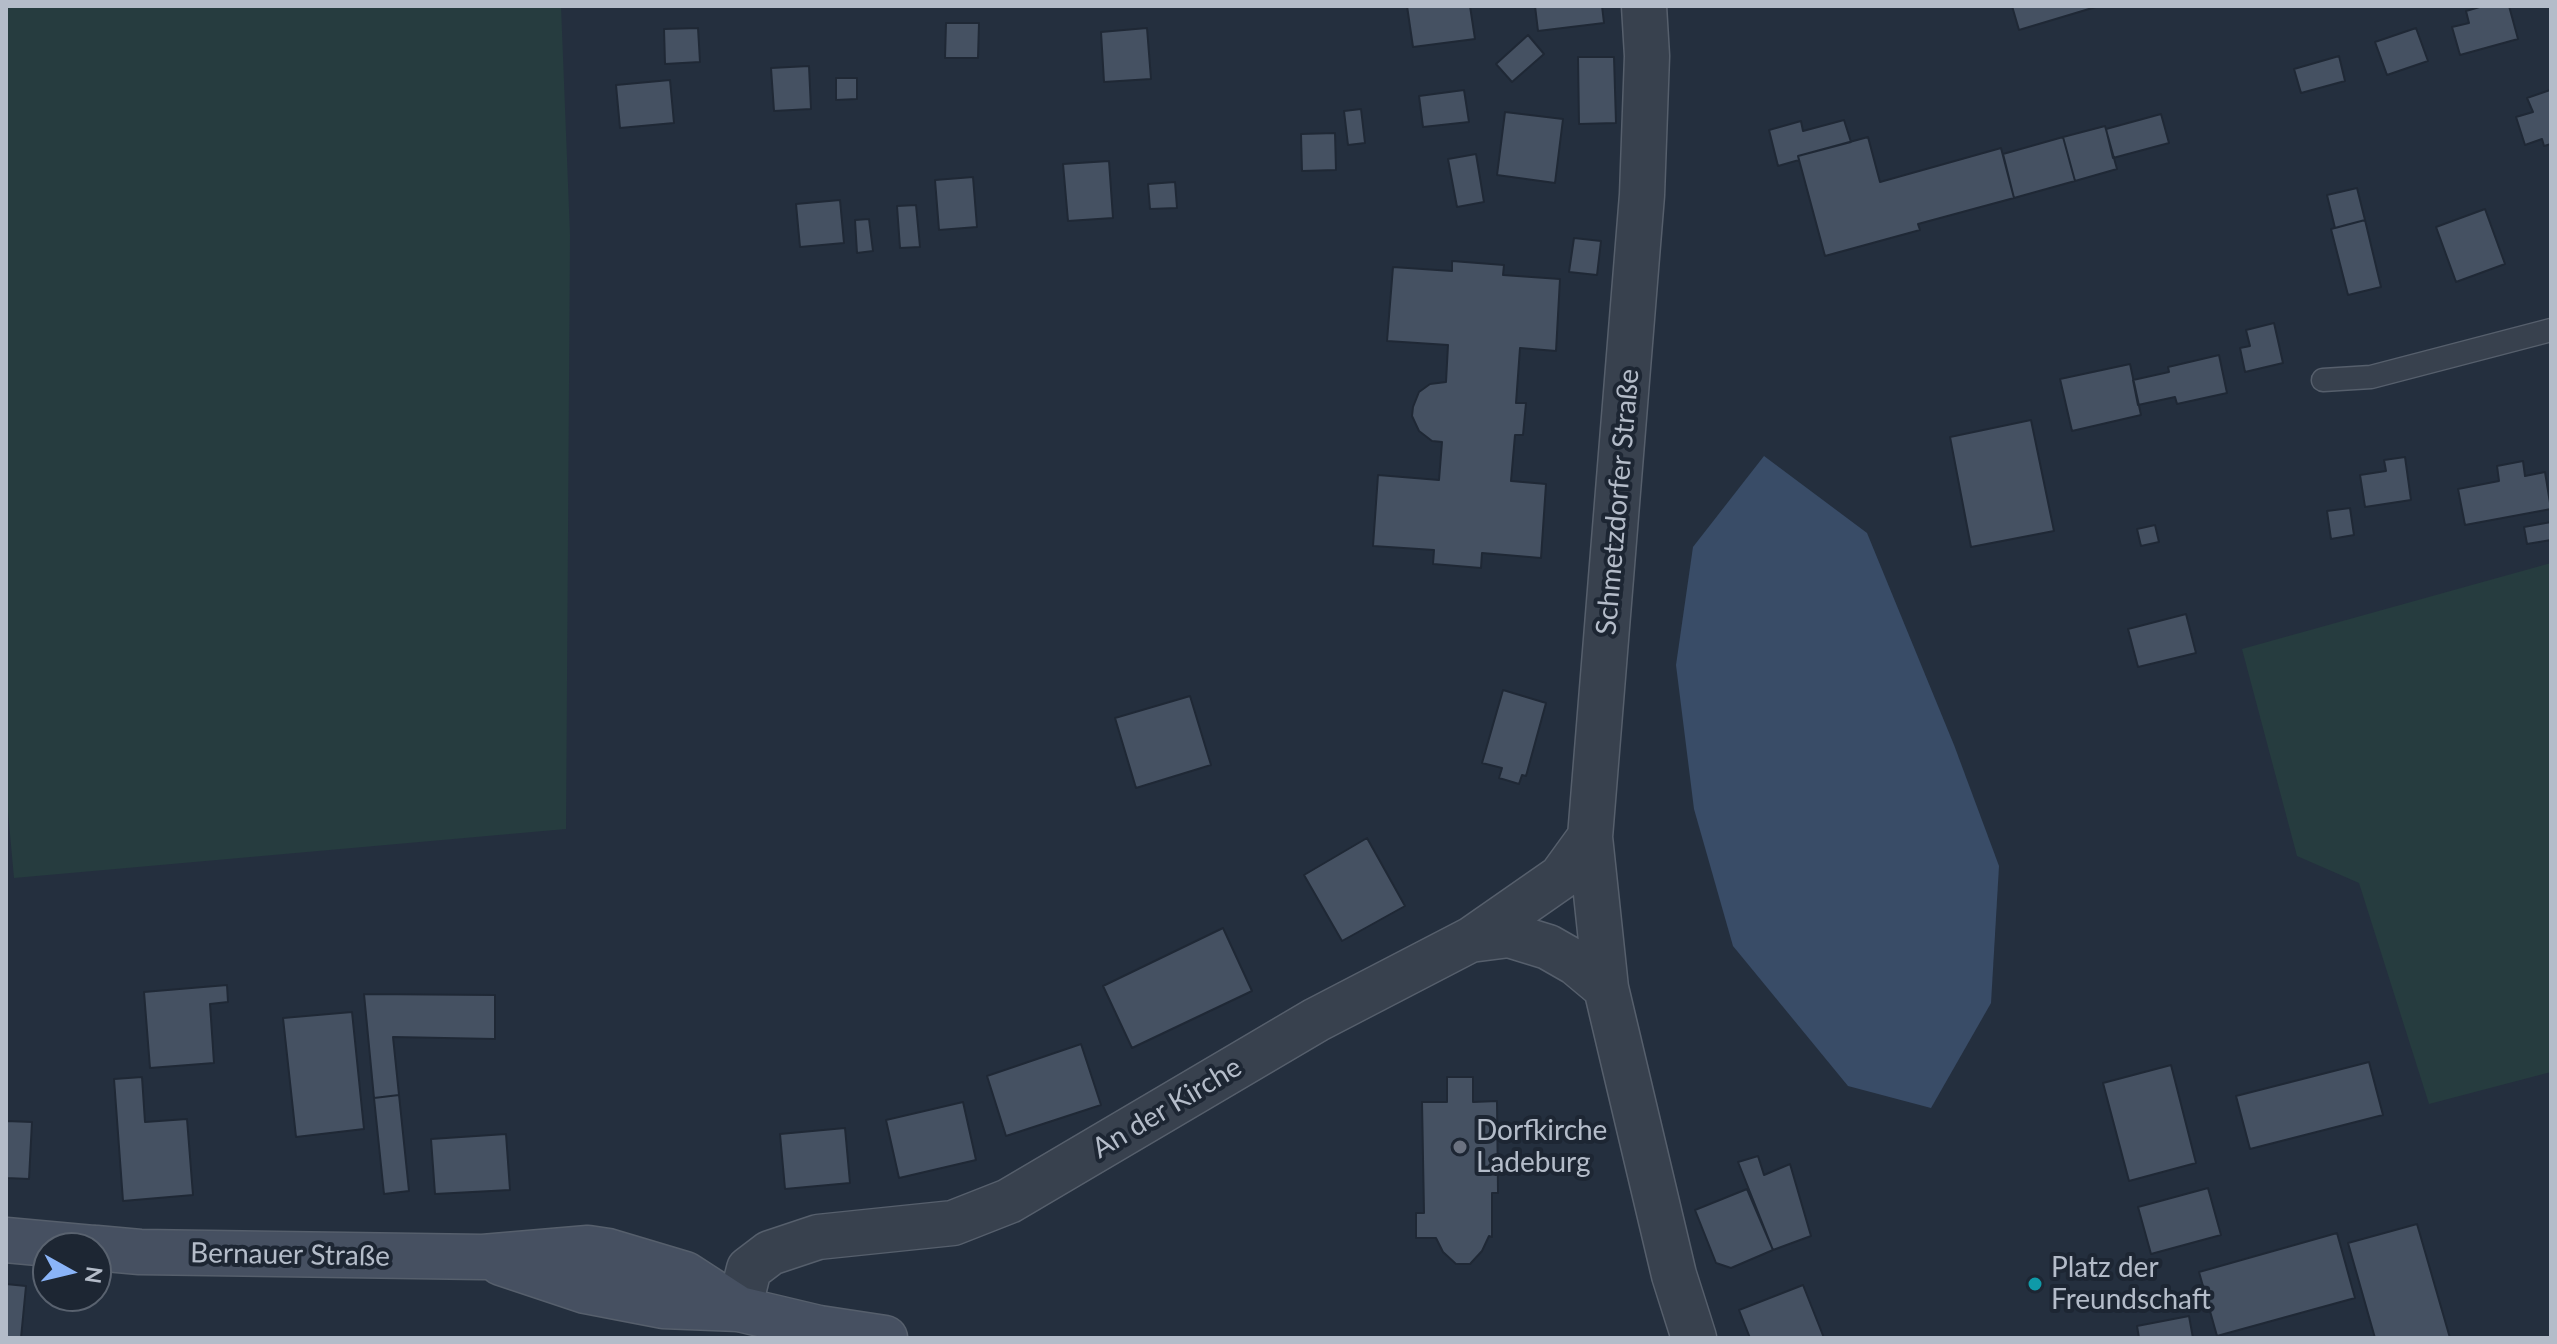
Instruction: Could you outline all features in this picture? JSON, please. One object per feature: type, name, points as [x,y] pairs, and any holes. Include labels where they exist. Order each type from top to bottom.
[{"type":"main road","name":"Bernauer Straße","points":[[6,1240],[32,1242]]},
{"type":"main road","name":"Bernauer Straße","points":[[112,1250],[483,1257],[585,1291],[663,1306],[739,1309],[819,1328],[885,1338]]},
{"type":"street","name":"Schmetzdorfer Straße","points":[[1590,837],[1642,195],[1647,56],[1644,6]]},
{"type":"street","points":[[1470,940],[1561,877],[1590,837]]},
{"type":"street","points":[[1590,837],[1606,988],[1674,1275],[1694,1338]]},
{"type":"street","name":"An der Kirche","points":[[739,1309],[749,1269],[770,1253],[818,1237],[953,1223],[1009,1201],[1316,1020],[1470,940],[1509,935],[1548,947],[1576,963],[1606,988]]},
{"type":"lane","points":[[2323,380],[2371,377],[2551,330]]},
{"type":"green space","points":[[6,6],[561,6],[570,235],[566,829],[14,878],[6,790]]},
{"type":"green space","points":[[2551,563],[2551,1072],[2429,1104],[2359,883],[2297,856],[2242,649]]},
{"type":"water","points":[[1764,456],[1867,533],[1954,745],[1999,866],[1991,1003],[1931,1108],[1848,1086],[1733,946],[1694,809],[1676,665],[1693,547]]},
{"type":"building","points":[[1407,6],[1470,6],[1475,39],[1413,47]]},
{"type":"building","points":[[1535,6],[1602,6],[1604,23],[1538,31]]},
{"type":"building","points":[[2012,6],[2099,6],[2019,30]]},
{"type":"building","points":[[2483,6],[2509,6],[2518,39],[2460,55],[2452,27],[2469,23],[2466,11]]},
{"type":"building","points":[[946,23],[979,23],[978,58],[945,58]]},
{"type":"building","points":[[698,28],[700,62],[665,64],[664,29]]},
{"type":"building","points":[[1147,28],[1151,79],[1104,82],[1101,32]]},
{"type":"building","points":[[2416,28],[2428,61],[2387,75],[2375,42]]},
{"type":"building","points":[[1528,35],[1544,54],[1512,82],[1496,64]]},
{"type":"building","points":[[2339,56],[2345,81],[2301,93],[2294,69]]},
{"type":"building","points":[[1578,57],[1614,57],[1616,123],[1579,124]]},
{"type":"building","points":[[809,66],[811,109],[774,111],[771,68]]},
{"type":"building","points":[[836,78],[857,78],[857,99],[836,100]]},
{"type":"building","points":[[670,80],[674,123],[620,128],[616,85]]},
{"type":"building","points":[[1464,90],[1469,122],[1423,127],[1419,96]]},
{"type":"building","points":[[2550,90],[2551,144],[2544,146],[2542,139],[2525,145],[2516,117],[2533,112],[2527,98]]},
{"type":"building","points":[[1361,109],[1365,143],[1348,145],[1344,111]]},
{"type":"building","points":[[1505,112],[1563,119],[1555,183],[1497,175]]},
{"type":"building","points":[[2161,114],[2169,143],[2113,158],[2106,129]]},
{"type":"building","points":[[1844,120],[1851,142],[1798,156],[1799,160],[1778,166],[1769,130],[1801,121],[1803,131]]},
{"type":"building","points":[[2105,126],[2117,169],[2075,181],[2063,137]]},
{"type":"building","points":[[1335,133],[1336,170],[1302,171],[1301,134]]},
{"type":"building","points":[[1868,137],[1880,182],[2001,148],[2014,198],[1918,224],[1920,230],[1825,256],[1798,156]]},
{"type":"building","points":[[2063,137],[2075,181],[2014,198],[2003,154]]},
{"type":"building","points":[[1476,154],[1484,202],[1457,207],[1448,159]]},
{"type":"building","points":[[1109,161],[1113,218],[1068,221],[1063,164]]},
{"type":"building","points":[[973,177],[977,227],[939,230],[935,180]]},
{"type":"building","points":[[1175,182],[1177,208],[1150,209],[1148,184]]},
{"type":"building","points":[[2357,188],[2365,220],[2335,228],[2327,195]]},
{"type":"building","points":[[840,200],[844,243],[800,247],[796,204]]},
{"type":"building","points":[[916,205],[920,247],[900,248],[897,206]]},
{"type":"building","points":[[2485,209],[2505,264],[2456,282],[2436,227]]},
{"type":"building","points":[[869,219],[873,251],[857,253],[855,220]]},
{"type":"building","points":[[2365,220],[2381,287],[2348,295],[2331,229]]},
{"type":"building","points":[[1574,238],[1601,241],[1597,275],[1569,272]]},
{"type":"building","points":[[1452,261],[1504,265],[1503,275],[1560,279],[1556,351],[1520,348],[1516,403],[1526,403],[1523,435],[1515,435],[1511,481],[1546,484],[1541,558],[1482,553],[1481,568],[1433,564],[1434,550],[1373,546],[1378,475],[1439,480],[1442,442],[1432,441],[1419,431],[1412,416],[1419,392],[1430,384],[1446,382],[1448,345],[1387,341],[1393,267],[1452,271]]},
{"type":"building","points":[[2274,323],[2283,363],[2245,372],[2240,348],[2250,346],[2246,330]]},
{"type":"building","points":[[2219,355],[2227,393],[2177,404],[2175,397],[2138,405],[2133,380],[2169,372],[2168,367]]},
{"type":"building","points":[[2130,364],[2141,415],[2072,431],[2060,379]]},
{"type":"building","points":[[2031,420],[2054,531],[1971,547],[1950,437]]},
{"type":"building","points":[[2405,457],[2411,500],[2365,507],[2360,475],[2386,471],[2384,460]]},
{"type":"building","points":[[2523,461],[2525,476],[2545,472],[2551,509],[2465,525],[2458,489],[2499,481],[2497,466]]},
{"type":"building","points":[[2350,508],[2354,535],[2331,539],[2327,511]]},
{"type":"building","points":[[2551,522],[2551,540],[2527,544],[2524,527]]},
{"type":"building","points":[[2155,525],[2159,542],[2141,546],[2137,529]]},
{"type":"building","points":[[2186,614],[2196,653],[2138,667],[2128,629]]},
{"type":"building","points":[[1503,690],[1546,703],[1526,776],[1522,775],[1519,784],[1499,778],[1502,768],[1482,763]]},
{"type":"building","points":[[1190,696],[1211,765],[1136,788],[1115,718]]},
{"type":"building","points":[[1367,838],[1405,906],[1342,941],[1304,875]]},
{"type":"building","points":[[1223,928],[1252,991],[1132,1048],[1103,986]]},
{"type":"building","points":[[227,985],[228,1002],[210,1004],[214,1063],[150,1068],[144,992]]},
{"type":"building","points":[[364,994],[495,995],[495,1039],[393,1037],[399,1095],[374,1098]]},
{"type":"building","points":[[352,1012],[364,1129],[296,1137],[283,1018]]},
{"type":"building","points":[[1081,1044],[1101,1105],[1006,1136],[987,1076]]},
{"type":"building","points":[[2369,1062],[2383,1115],[2250,1149],[2236,1096]]},
{"type":"building","points":[[2171,1065],[2196,1163],[2129,1181],[2103,1083]]},
{"type":"building","points":[[142,1077],[145,1122],[187,1119],[193,1195],[123,1201],[114,1079]]},
{"type":"building","name":"Dorfkirche Ladeburg","points":[[1447,1077],[1473,1077],[1473,1102],[1497,1101],[1498,1193],[1492,1193],[1492,1237],[1489,1236],[1482,1251],[1470,1264],[1456,1264],[1443,1252],[1436,1238],[1416,1238],[1416,1213],[1424,1213],[1422,1102],[1447,1102]]},
{"type":"building","points":[[399,1095],[409,1191],[384,1194],[374,1098]]},
{"type":"building","points":[[963,1102],[976,1160],[899,1178],[886,1120]]},
{"type":"building","points":[[6,1121],[32,1122],[29,1179],[6,1178]]},
{"type":"building","points":[[845,1128],[850,1183],[785,1189],[780,1134]]},
{"type":"building","points":[[506,1134],[510,1190],[435,1194],[431,1139]]},
{"type":"building","points":[[1758,1156],[1764,1175],[1790,1164],[1811,1236],[1773,1250],[1738,1162]]},
{"type":"building","points":[[2208,1188],[2221,1235],[2151,1254],[2138,1207]]},
{"type":"building","points":[[1747,1189],[1773,1250],[1731,1268],[1716,1263],[1695,1210]]},
{"type":"building","points":[[2417,1224],[2450,1338],[2375,1338],[2348,1243]]},
{"type":"building","points":[[2337,1233],[2355,1298],[2217,1336],[2199,1272]]},
{"type":"building","points":[[6,1284],[26,1286],[21,1338],[6,1338]]},
{"type":"building","points":[[1803,1285],[1824,1338],[1750,1338],[1739,1310]]},
{"type":"building","points":[[2189,1316],[2193,1338],[2139,1338],[2137,1326]]},
{"type":"place","name":"Dorfkirche Ladeburg","points":[[1460,1147]]},
{"type":"place","name":"Platz der Freundschaft","points":[[2035,1284]]}]
